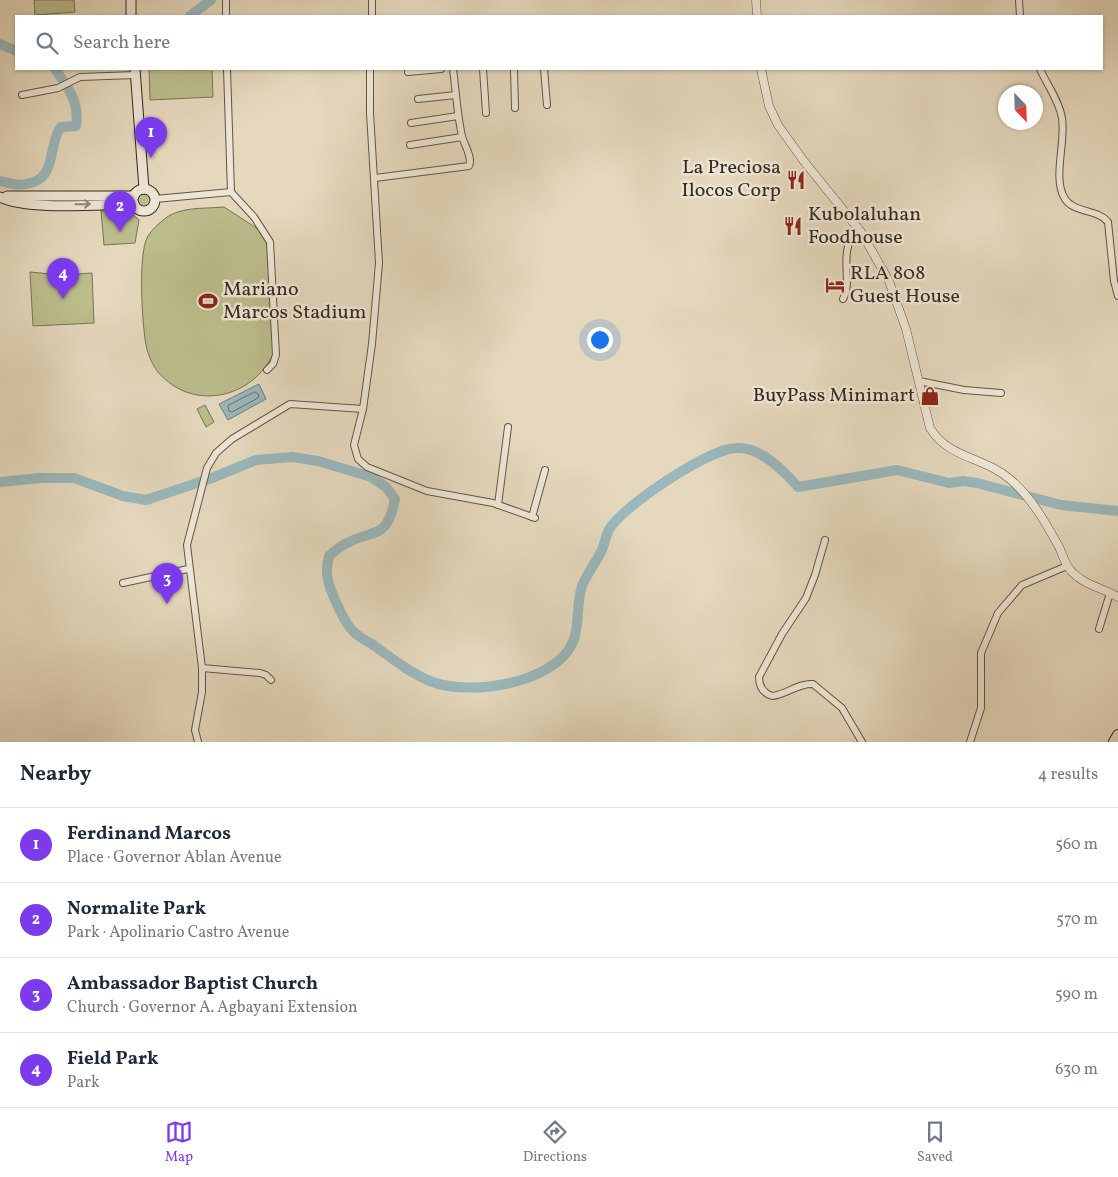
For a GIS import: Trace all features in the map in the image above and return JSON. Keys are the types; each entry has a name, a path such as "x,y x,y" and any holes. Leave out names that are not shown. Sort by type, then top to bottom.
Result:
{"main road":[{"path":"131,0 131,15"},
{"path":"0,197 134,200 144,189 135,72"},
{"path":"134,200 138,209 147,211 152,208 155,199 150,191 144,189"},
{"path":"1114,742 1118,735"}],"street":[{"path":"226,0 226,15"},
{"path":"372,0 372,15"},
{"path":"756,0 757,15"},
{"path":"1019,0 1020,15"},
{"path":"227,70 231,192 254,217 270,242 276,355 273,364 267,370"},
{"path":"370,70 370,113 379,264 372,344 363,410 354,445 355,454 361,464 427,491 498,505 534,517 545,470"},
{"path":"408,72 430,70"},
{"path":"375,178 469,166 471,160 462,137 453,70"},
{"path":"482,70 486,113"},
{"path":"514,70 516,108"},
{"path":"544,70 547,105"},
{"path":"761,70 769,106 778,125 803,160 858,229 889,281 906,329 930,428 937,439 950,450 993,467 1012,482 1035,508 1059,547 1067,566 1078,577 1118,597"},
{"path":"1041,70 1056,100 1062,119 1060,180 1062,193 1068,203 1099,214 1108,222 1114,281 1118,296"},
{"path":"22,95 58,88 80,76 135,72"},
{"path":"418,99 456,95"},
{"path":"411,123 458,116"},
{"path":"410,145 462,137"},
{"path":"155,199 231,192"},
{"path":"843,299 848,292 845,270 851,236 858,229"},
{"path":"919,381 964,390 1001,393"},
{"path":"198,742 195,730 202,692 202,668 186,545 203,477 215,454 224,445 290,404 363,410"},
{"path":"498,505 508,427"},
{"path":"825,540 811,586 759,677 759,683 762,690 772,696 788,693 805,684 813,684 842,708 862,742"},
{"path":"970,742 981,708 981,653 998,613 1022,585 1067,566"},
{"path":"122,583 188,569"},
{"path":"1099,629 1110,593"},
{"path":"202,668 260,673 266,675 271,680"}],"green space":[{"path":"34,0 74,0 75,12 35,15"},
{"path":"149,70 212,70 213,97 150,100"},
{"path":"144,192 150,195 153,201 150,207 144,210 138,207 135,201 138,195"},
{"name":"Mariano Marcos Stadium","path":"224,207 261,231 267,243 274,352 265,368 238,389 222,395 205,396 188,393 172,385 158,372 150,359 143,322 142,260 148,236 168,216 191,209"},
{"path":"101,211 130,212 139,220 135,243 104,245"},
{"path":"30,272 61,275 92,273 94,323 33,326"},
{"path":"205,405 214,422 206,427 197,409"}],"water":[{"path":"259,384 266,399 228,420 219,404"}],"waterway":[{"path":"191,15 211,0"},
{"path":"0,44 15,51"},
{"path":"0,181 20,185 38,180 47,170 56,136 61,127 76,126 75,102 56,70"},
{"path":"0,482 40,478 74,478 123,496 146,500 212,478 256,460 292,457 318,461 371,477 386,487 395,499 392,512 388,522 378,531 345,544 329,556 327,577 336,603 354,632 402,666 430,681 446,686 466,688 487,687 530,677 548,668 563,656 573,642 575,635 582,586 602,550 610,528 632,506 668,480 723,451 736,448 754,451 779,467 798,487 897,470 949,483 963,481 977,483 1061,505 1118,511"}],"place":[{"name":"Ferdinand Marcos","path":"151,158"},
{"name":"La Preciosa Ilocos Corp","path":"796,180"},
{"name":"Kubolaluhan Foodhouse","path":"793,226"},
{"name":"Normalite Park","path":"120,232"},
{"name":"RLA 808 Guest House","path":"835,285"},
{"name":"Field Park","path":"63,299"},
{"name":"Mariano Marcos Stadium","path":"208,301"},
{"name":"BuyPass Minimart","path":"930,396"},
{"name":"Ambassador Baptist Church","path":"167,604"}]}
